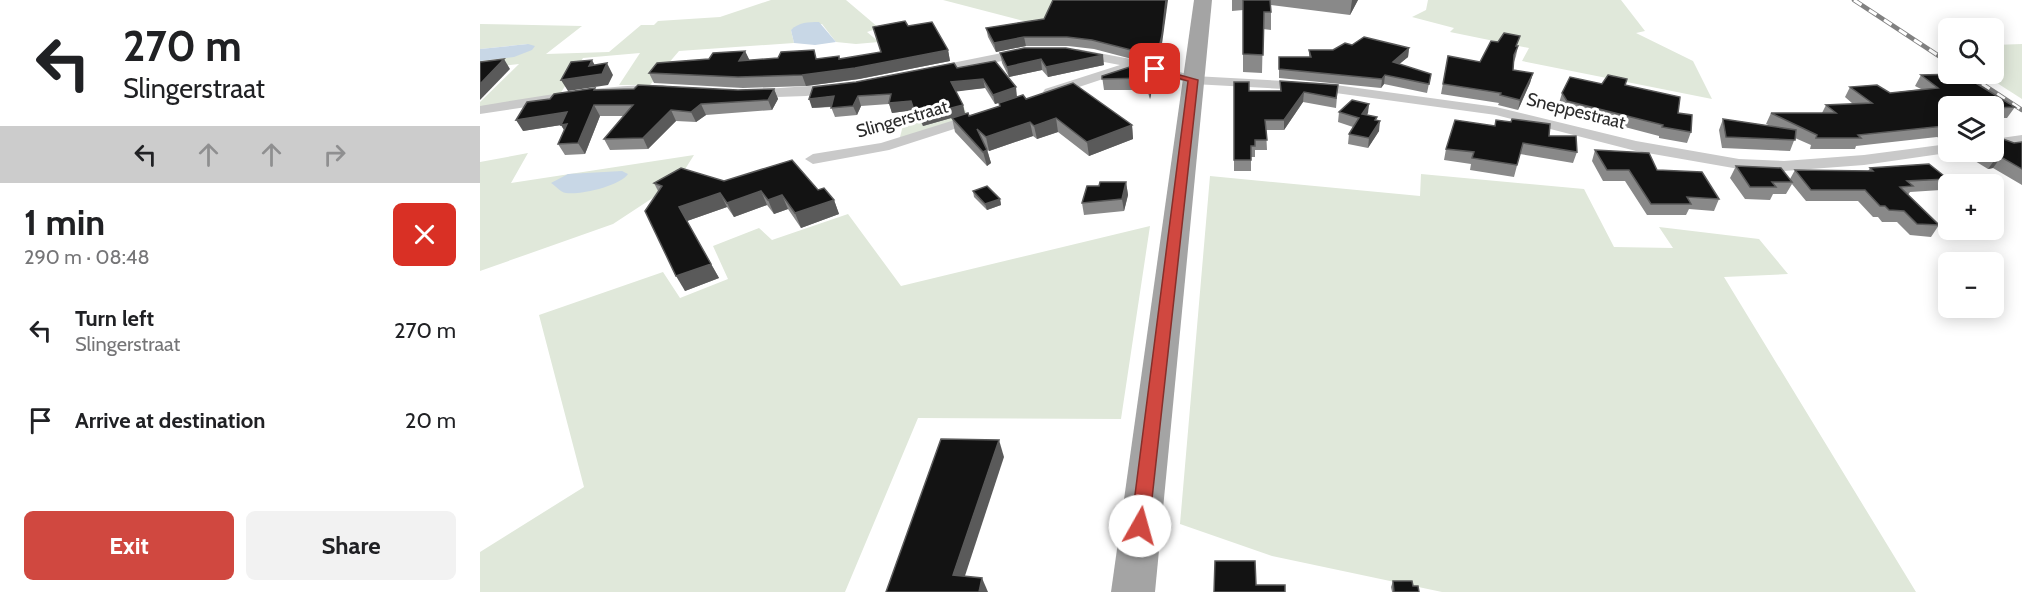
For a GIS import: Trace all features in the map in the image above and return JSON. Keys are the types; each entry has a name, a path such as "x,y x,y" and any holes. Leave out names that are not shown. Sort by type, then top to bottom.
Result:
{"main road":[{"path":"1133,592 1203,0"}],"street":[{"name":"Slingerstraat","path":"915,74 1026,52 1046,51"},
{"path":"1068,52 1136,64 1193,80"},
{"path":"1038,96 1136,64"},
{"name":"Sneppestraat","path":"1193,80 1321,87 1496,111 1636,146 1739,164 1784,166 1864,160 1938,150"},
{"path":"732,93 783,93 848,86"},
{"path":"480,110 599,91 631,88 672,89"},
{"name":"Slingerstraat","path":"813,159 884,147 988,113"},
{"path":"2004,142 2022,140"}],"shaded area":[{"path":"771,0 846,0 879,28 867,32 879,42 856,44 836,42 822,24 791,30 794,43 679,51 650,85 619,85 640,53 583,58 560,94 480,108 480,102 519,64 480,68 480,61 497,59 528,44 480,49 480,24 582,26 546,54 609,52 641,25 654,25 658,21 720,17"},
{"path":"943,0 1056,0 1043,26"},
{"path":"1428,0 1621,0 1645,31 1636,33 1693,61 1712,99 1522,61 1529,48 1450,32 1454,28 1412,17 1426,10"},
{"path":"2022,44 2022,99 1999,84 2004,84 2004,45"},
{"path":"946,70 969,118 899,141 915,78"},
{"path":"528,153 511,183 694,155 677,182 613,224 480,271 480,162"},
{"path":"1421,174 1584,189 1614,247 1673,248 1659,227 1759,239 1788,274 1724,277 1916,592 1442,592 1272,556 1180,524 1210,176 1420,196"},
{"path":"848,214 901,286 1150,226 1121,419 918,418 845,592 480,592 480,552 584,487 539,315 663,272 680,298 728,279 713,246 759,228 772,240"}],"water":[{"path":"819,22 836,42 815,45 794,43 791,30 794,27 804,23"},
{"path":"528,44 535,46 532,50 514,57 480,61 480,49"},
{"path":"622,171 628,174 624,178 609,186 590,191 566,193 551,183 568,174"}],"building":[{"path":"1053,0 1166,0 1157,56 1138,51 1137,48 1131,50 1092,40 1067,37 1024,37 994,43 986,28 1044,19"},
{"path":"1243,0 1270,0 1271,12 1264,12 1263,55 1243,54"},
{"path":"905,21 908,26 932,22 948,50 855,68 802,75 738,77 649,73 657,63 709,59 713,53 745,51 739,61 778,58 781,52 814,50 816,59 839,56 839,59 881,52 873,27"},
{"path":"1504,33 1520,36 1514,55 1513,70 1533,73 1520,100 1500,95 1501,93 1443,84 1448,56 1480,62 1491,41 1498,42"},
{"path":"1364,37 1409,48 1393,62 1431,74 1429,84 1385,75 1382,79 1279,69 1279,57 1311,57 1309,50 1333,50 1345,43 1352,45"},
{"path":"1024,48 1066,48 1103,55 1046,67 1041,59 1007,67 1000,53"},
{"path":"504,59 480,84 480,62"},
{"path":"592,60 589,66 607,63 602,74 561,80 571,62"},
{"path":"995,61 1016,87 993,95 983,79 951,82 963,105 920,116 918,112 915,113 911,101 889,103 891,94 858,96 853,106 831,108 834,96 809,99 813,87 856,82 954,63 957,68"},
{"path":"1142,63 1154,65 1149,87 1146,78 1102,79 1102,76"},
{"path":"1608,75 1627,79 1625,85 1680,97 1678,113 1692,115 1691,132 1662,127 1663,125 1567,101 1562,93 1570,77 1602,84"},
{"path":"1921,75 1938,75 1938,84 1977,84 1997,96 1938,96 1938,127 1858,135 1861,138 1816,138 1817,135 1771,113 1836,113 1826,105 1872,103 1850,87 1877,85 1890,93 1938,88"},
{"path":"1280,81 1338,85 1336,98 1304,92 1284,120 1265,120 1267,140 1255,140 1255,146 1251,146 1251,160 1234,160 1234,82 1249,82 1249,91 1281,91"},
{"path":"1073,83 1132,125 1087,142 1056,118 1034,126 1030,122 986,137 977,129 987,150 983,152 952,118 968,113 969,116 1000,106 999,103 1023,95 1026,99"},
{"path":"638,85 738,90 774,89 768,100 701,104 691,112 671,110 643,138 604,139 633,105 594,105 578,143 558,144 567,124 561,125 567,112 516,120 527,102 550,99 554,94 595,88 594,90 634,89"},
{"path":"1352,100 1369,104 1362,114 1377,117 1375,120 1380,121 1369,138 1349,134 1359,118 1339,112"},
{"path":"2004,100 2015,107 2004,108"},
{"path":"1512,119 1550,124 1549,136 1576,136 1577,152 1523,143 1517,165 1472,158 1474,152 1446,149 1455,120 1495,126 1496,120 1511,122"},
{"path":"1723,119 1796,130 1795,140 1726,137"},
{"path":"2004,139 2014,143 2022,142 2022,169 2004,159"},
{"path":"1595,150 1649,153 1657,170 1702,172 1719,199 1687,197 1691,204 1651,204 1629,170 1607,170"},
{"path":"792,160 818,190 824,188 834,200 795,213 782,195 768,200 761,191 727,203 720,193 679,207 711,264 676,276 645,211 662,186 654,183 681,168 724,181"},
{"path":"1929,164 1942,174 1938,174 1938,179 1907,181 1913,186 1900,187 1938,225 1917,224 1904,211 1889,210 1885,206 1880,206 1865,190 1811,190 1795,170 1873,171 1870,168"},
{"path":"1736,166 1781,168 1792,182 1772,182 1776,187 1750,187"},
{"path":"1100,182 1126,182 1122,199 1082,203 1087,186 1099,186"},
{"path":"987,186 1000,199 985,204 973,191"},
{"path":"941,439 999,440 953,575 982,578 979,592 886,592"},
{"path":"1215,561 1255,561 1256,585 1285,585 1285,592 1214,592"},
{"path":"1393,581 1412,581 1413,586 1418,586 1419,592 1394,592"}],"railway":[{"path":"1854,0 1938,55"},
{"path":"1982,84 2022,110"}],"route":[{"path":"1140,526 1193,80 1155,69"}]}
